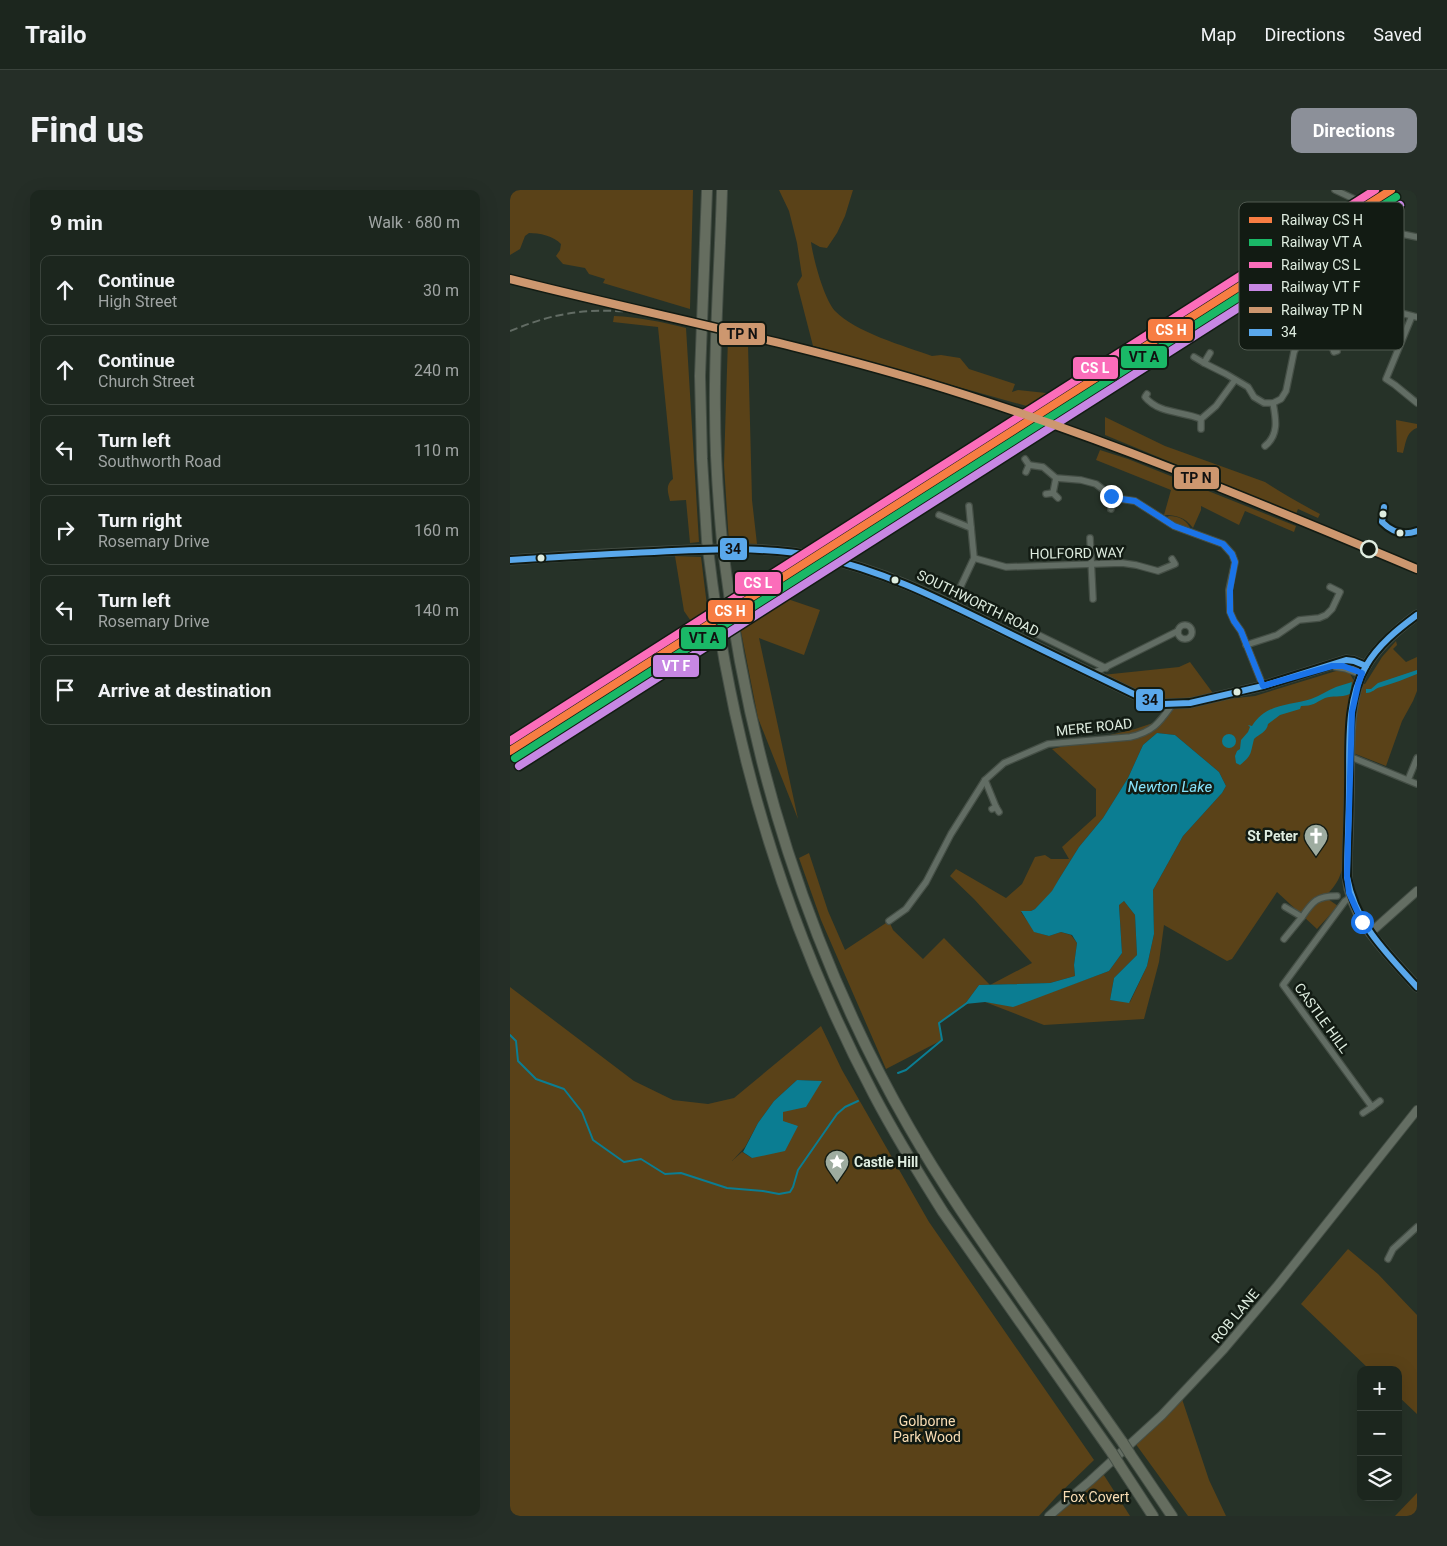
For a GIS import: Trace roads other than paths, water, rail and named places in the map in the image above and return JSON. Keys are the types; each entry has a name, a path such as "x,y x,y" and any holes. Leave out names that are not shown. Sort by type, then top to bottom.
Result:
{"highway":[{"path":"707,190 701,331 701,442 709,557 718,624 735,714 765,831 802,937 840,1025 874,1095 900,1141 939,1204 1112,1453 1153,1516"},
{"path":"722,190 716,334 716,439 722,541 741,671 752,724 779,824 798,883 820,941 853,1018 908,1125 946,1188 1172,1516"}],"main road":[{"name":"SOUTHWORTH ROAD","path":"510,560 736,549 822,558 864,568 907,584 1142,698 1172,705 1263,686 1332,666 1346,660 1354,661 1364,669"},
{"path":"1417,615 1390,637 1364,669 1354,698 1347,876 1348,899 1362,922 1417,987"}],"street":[{"path":"1335,190 1362,202"},
{"path":"1404,234 1417,236"},
{"path":"1404,339 1414,316"},
{"path":"1194,357 1248,387 1259,400 1273,403 1282,399 1286,391 1296,350"},
{"path":"1399,350 1385,382 1395,385 1417,403"},
{"path":"1204,363 1210,352"},
{"path":"1201,418 1216,406 1235,380"},
{"path":"1145,396 1150,404 1159,408 1201,418"},
{"path":"1264,446 1274,435 1277,426 1273,403"},
{"path":"1201,418 1201,429"},
{"path":"1025,459 1030,465 1043,467 1056,478 1089,481 1102,487 1114,498 1135,501 1174,526 1223,544 1229,549 1234,558 1234,570 1230,584 1230,612 1263,686"},
{"path":"1026,472 1030,465"},
{"path":"1052,495 1056,478"},
{"path":"1135,501 1139,494"},
{"path":"1111,509 1114,498"},
{"path":"952,605 974,558 969,506"},
{"path":"939,515 971,528"},
{"path":"1090,538 1093,599"},
{"path":"1234,558 1241,556"},
{"path":"782,591 820,567 822,558"},
{"name":"HOLFORD WAY","path":"974,558 1006,567 1122,563 1158,571 1174,564 1172,559"},
{"path":"1223,582 1230,584"},
{"path":"1246,645 1277,635 1299,620 1326,616 1343,593 1330,587"},
{"path":"1013,614 1008,620 1106,668"},
{"path":"1092,674 1178,631"},
{"name":"MERE ROAD","path":"889,921 906,909 926,882 951,834 985,780 1004,763 1048,744 1130,737 1143,734 1156,726 1172,705"},
{"path":"1351,757 1417,784"},
{"path":"1408,780 1417,758"},
{"path":"985,780 995,809"},
{"path":"1370,933 1417,891"},
{"path":"1329,892 1348,899"},
{"path":"1284,939 1312,902 1322,898 1337,896"},
{"name":"CASTLE HILL","path":"1348,899 1282,985 1372,1107"},
{"path":"1286,907 1302,916"},
{"path":"1363,1113 1380,1101"},
{"name":"ROB LANE","path":"1049,1516 1162,1415 1224,1349 1277,1286 1417,1110"},
{"path":"1388,1260 1393,1249 1417,1227"}],"water":[{"path":"1417,670 1417,674 1366,693 1366,689 1371,689 1378,683"},
{"path":"1352,682 1350,694 1325,698 1314,704 1301,706 1300,709 1280,715 1268,724 1264,731 1254,739 1249,757 1240,765 1236,763 1235,756 1240,749 1241,740 1248,732 1250,727 1248,725 1252,726 1264,713 1279,706 1311,699 1336,687"},
{"name":"Newton Lake","path":"1157,733 1175,735 1219,772 1226,786 1222,793 1183,836 1153,890 1154,934 1147,966 1129,1003 1110,1000 1114,978 1137,955 1135,915 1124,901 1119,905 1122,953 1109,971 1013,1007 985,1002 965,1004 979,985 1050,983 1075,976 1074,965 1077,943 1072,935 1061,932 1049,936 1034,932 1021,911 1035,909 1052,891 1079,847 1103,818 1128,778 1143,745"},
{"path":"1229,734 1234,736 1236,741 1234,746 1229,748 1224,746 1222,741 1224,736"},
{"path":"797,1080 822,1081 806,1107 783,1112 783,1121 798,1126 785,1151 752,1158 743,1152 758,1123 774,1101"}],"waterway":[{"path":"898,1073 906,1070 942,1040 939,1023 967,1003"},
{"path":"510,1035 516,1041 518,1061 536,1079 564,1089 582,1112 593,1140 624,1162 641,1159 665,1174 681,1173 727,1188 779,1194 790,1192 798,1170 837,1114 845,1107 858,1101"}],"railway":[{"path":"510,331 551,317 594,311 638,313 681,320"}],"place":[{"name":"St Peter","path":"1316,857"},
{"name":"Castle Hill","path":"837,1183"}],"park label":[{"name":"Golborne Park Wood","path":"927,1430"},
{"name":"Fox Covert","path":"1096,1497"}]}
